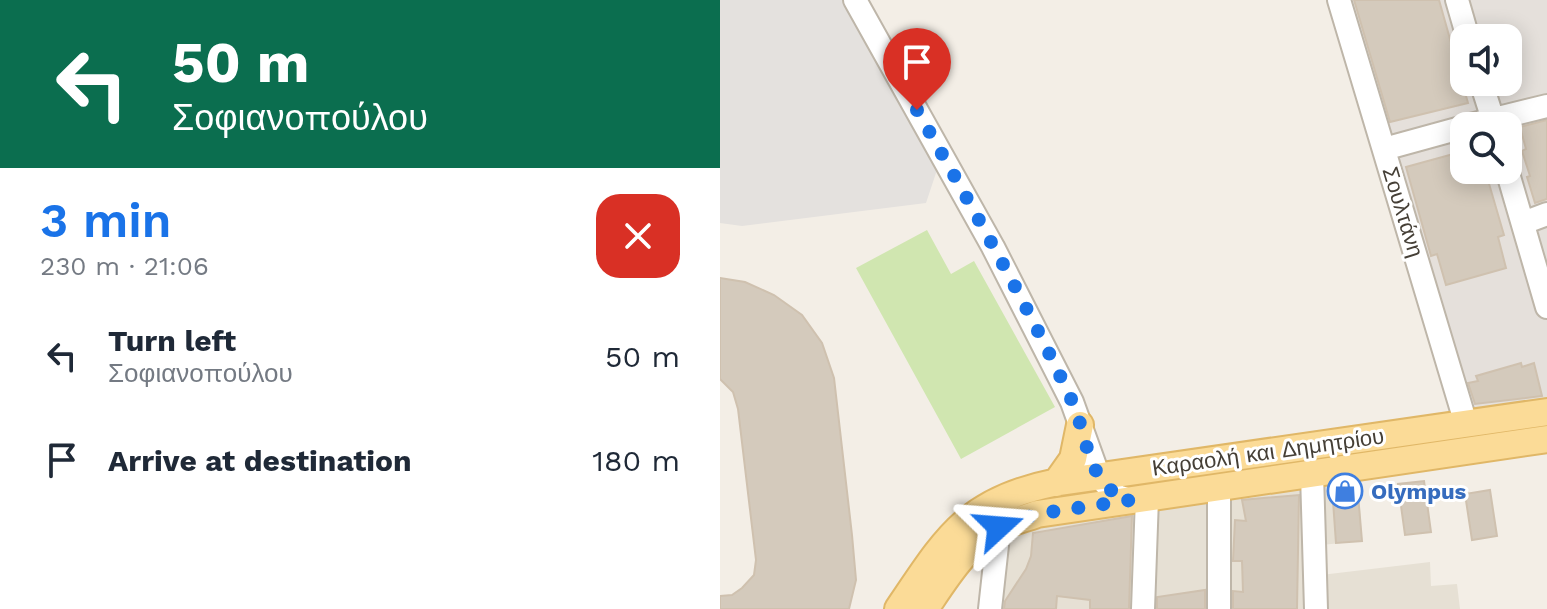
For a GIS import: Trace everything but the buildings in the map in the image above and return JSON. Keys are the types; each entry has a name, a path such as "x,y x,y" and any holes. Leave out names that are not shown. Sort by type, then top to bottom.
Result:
{"main road":[{"name":"Καραολή και Δημητρίου","path":"898,609 942,545 974,514 1007,495 1056,483 1547,412"},
{"path":"1056,483 1073,459 1080,425"},
{"name":"Καραολή και Δημητρίου","path":"925,609 959,560 975,544 999,527 1037,514 1547,439"}],"street":[{"path":"855,0 993,247 1072,402 1099,477 1117,496 1139,499 1143,609"},
{"name":"Σουλτάνη","path":"1339,0 1466,424"},
{"path":"1457,0 1464,24"},
{"path":"1522,114 1547,106"},
{"path":"1384,149 1450,130"},
{"path":"1511,184 1547,307"},
{"path":"1523,223 1547,214"},
{"path":"1312,474 1316,609"},
{"path":"1219,487 1219,609"},
{"path":"990,609 999,527"}],"shaded area":[{"path":"720,0 846,0 939,164 926,203 742,226 720,223"},
{"path":"1345,0 1547,0 1547,401 1469,412"},
{"path":"1358,476 1362,541 1321,545 1321,575 1430,562 1431,586 1457,584 1460,609 996,609 1006,543 1017,527"}],"green space":[{"path":"927,230 951,274 974,261 1055,407 961,459 856,268"}],"place":[{"name":"Olympus","path":"1345,491"}],"route":[{"path":"917,110 964,192 1072,402 1099,477 1117,496 1131,500 1037,514 999,527"}]}
